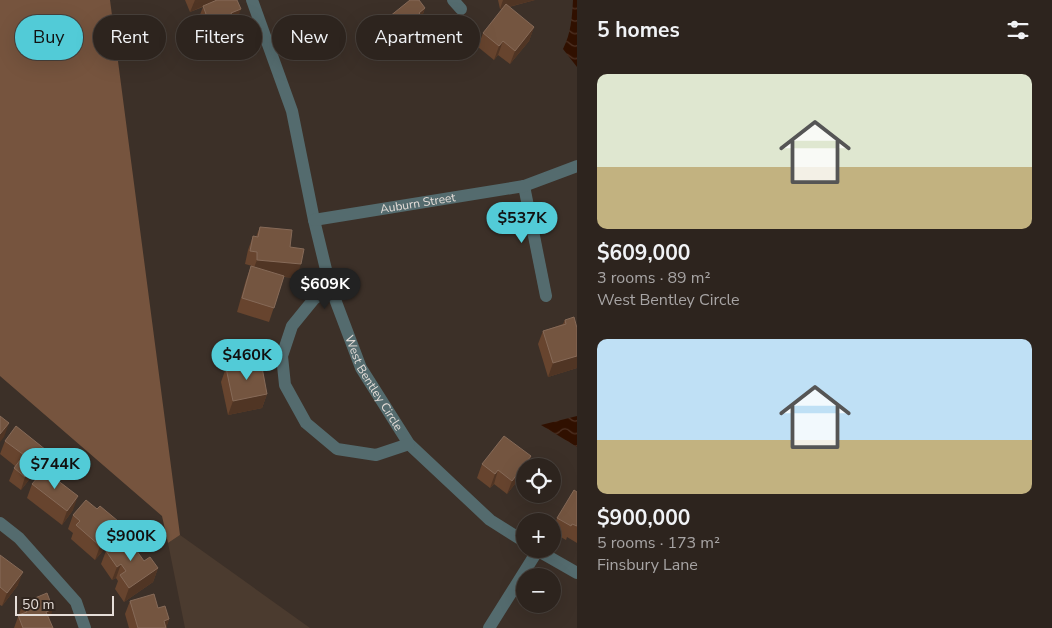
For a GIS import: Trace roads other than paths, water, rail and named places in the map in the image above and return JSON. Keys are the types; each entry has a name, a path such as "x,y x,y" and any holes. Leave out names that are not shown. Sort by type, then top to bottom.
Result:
{"street":[{"name":"West Bentley Circle","path":"252,0 292,112 314,220 330,286 362,368 409,444 490,520 516,536"},
{"name":"Auburn Street","path":"314,220 524,186 577,166"},
{"path":"524,186 546,296"},
{"path":"330,286 314,299 292,326 282,356 284,385 306,423 338,449 376,455 409,444"},
{"path":"0,523 19,538 76,602 85,628"},
{"path":"489,628 531,558"},
{"path":"550,558 577,573"}],"water":[{"path":"573,0 577,0 577,67 563,49 572,19"},
{"path":"577,416 577,447 541,425"}]}
